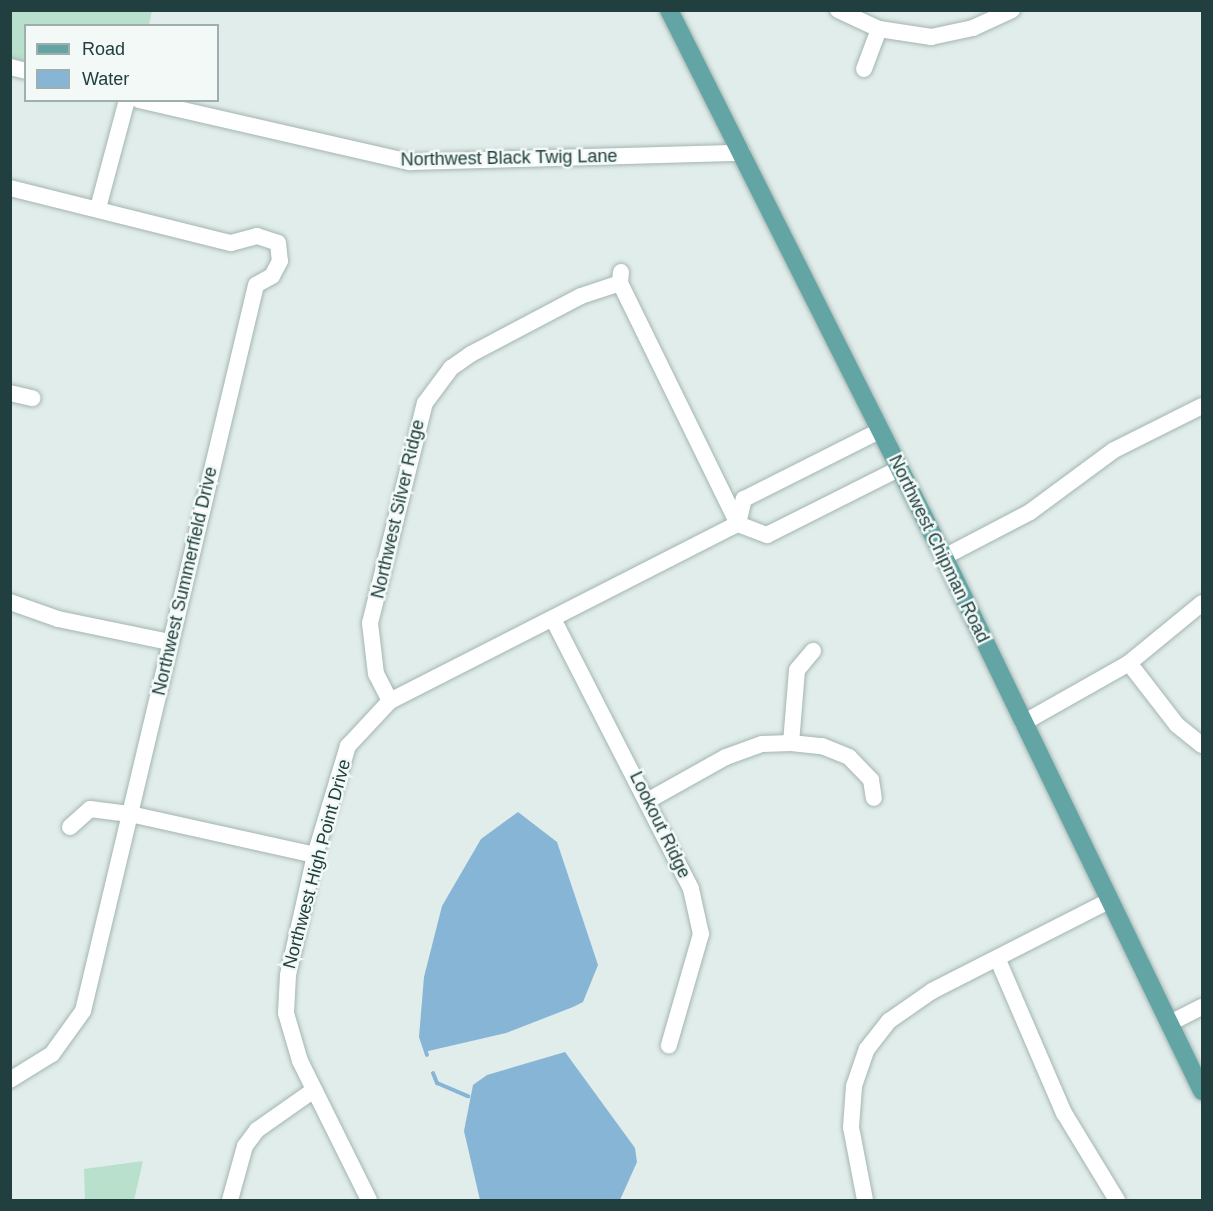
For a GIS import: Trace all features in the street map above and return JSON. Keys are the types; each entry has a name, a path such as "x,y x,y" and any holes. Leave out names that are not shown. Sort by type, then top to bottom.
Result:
{"main road":[{"name":"Northwest Chipman Road","path":"669,10 944,557 1203,1091"}],"street":[{"path":"838,10 879,29 931,37 973,28 1012,10"},
{"path":"864,69 879,29"},
{"path":"98,208 126,102"},
{"name":"Northwest Black Twig Lane","path":"148,102 410,162 742,153"},
{"name":"Northwest Summerfield Drive","path":"10,188 98,208 231,243 257,236 278,243 280,261 272,276 256,285 169,642 83,1011 52,1054 10,1080"},
{"name":"Northwest Silver Ridge","path":"390,701 376,674 370,623 425,402 451,368 471,354 581,296 620,277 738,524"},
{"path":"10,393 32,398"},
{"path":"944,557 1030,512 1114,450 1203,406"},
{"path":"881,430 744,499 738,524 767,535 900,468"},
{"name":"Northwest High Point Drive","path":"369,1200 294,1045 285,996 315,855 348,746 390,701 738,524"},
{"path":"10,602 58,619 169,642"},
{"path":"1023,723 1129,663 1203,603"},
{"name":"Lookout Ridge","path":"553,619 649,800 691,889 702,934 669,1045"},
{"path":"791,743 796,670 813,651"},
{"path":"1129,663 1177,725 1203,745"},
{"path":"649,800 726,757 762,744 791,743 822,746 849,757 871,780 874,798"},
{"path":"70,827 90,809 130,814 315,855"},
{"path":"865,1200 851,1127 854,1086 867,1048 889,1021 932,991 998,960 1109,901"},
{"path":"998,960 1064,1113 1117,1200"},
{"path":"1170,1023 1203,1007"},
{"path":"230,1200 245,1146 257,1130 314,1090"}],"green space":[{"path":"11,10 152,11 149,24 24,24 24,62 11,58"},
{"path":"143,1161 134,1200 85,1200 84,1169"}],"water":[{"path":"518,812 557,842 598,965 583,1002 573,1007 506,1033 424,1052 419,1037 424,977 442,906 481,839"},
{"path":"565,1052 635,1148 637,1162 620,1200 480,1200 464,1131 473,1085 487,1075"}],"waterway":[{"path":"433,1073 437,1083 468,1096"}]}
